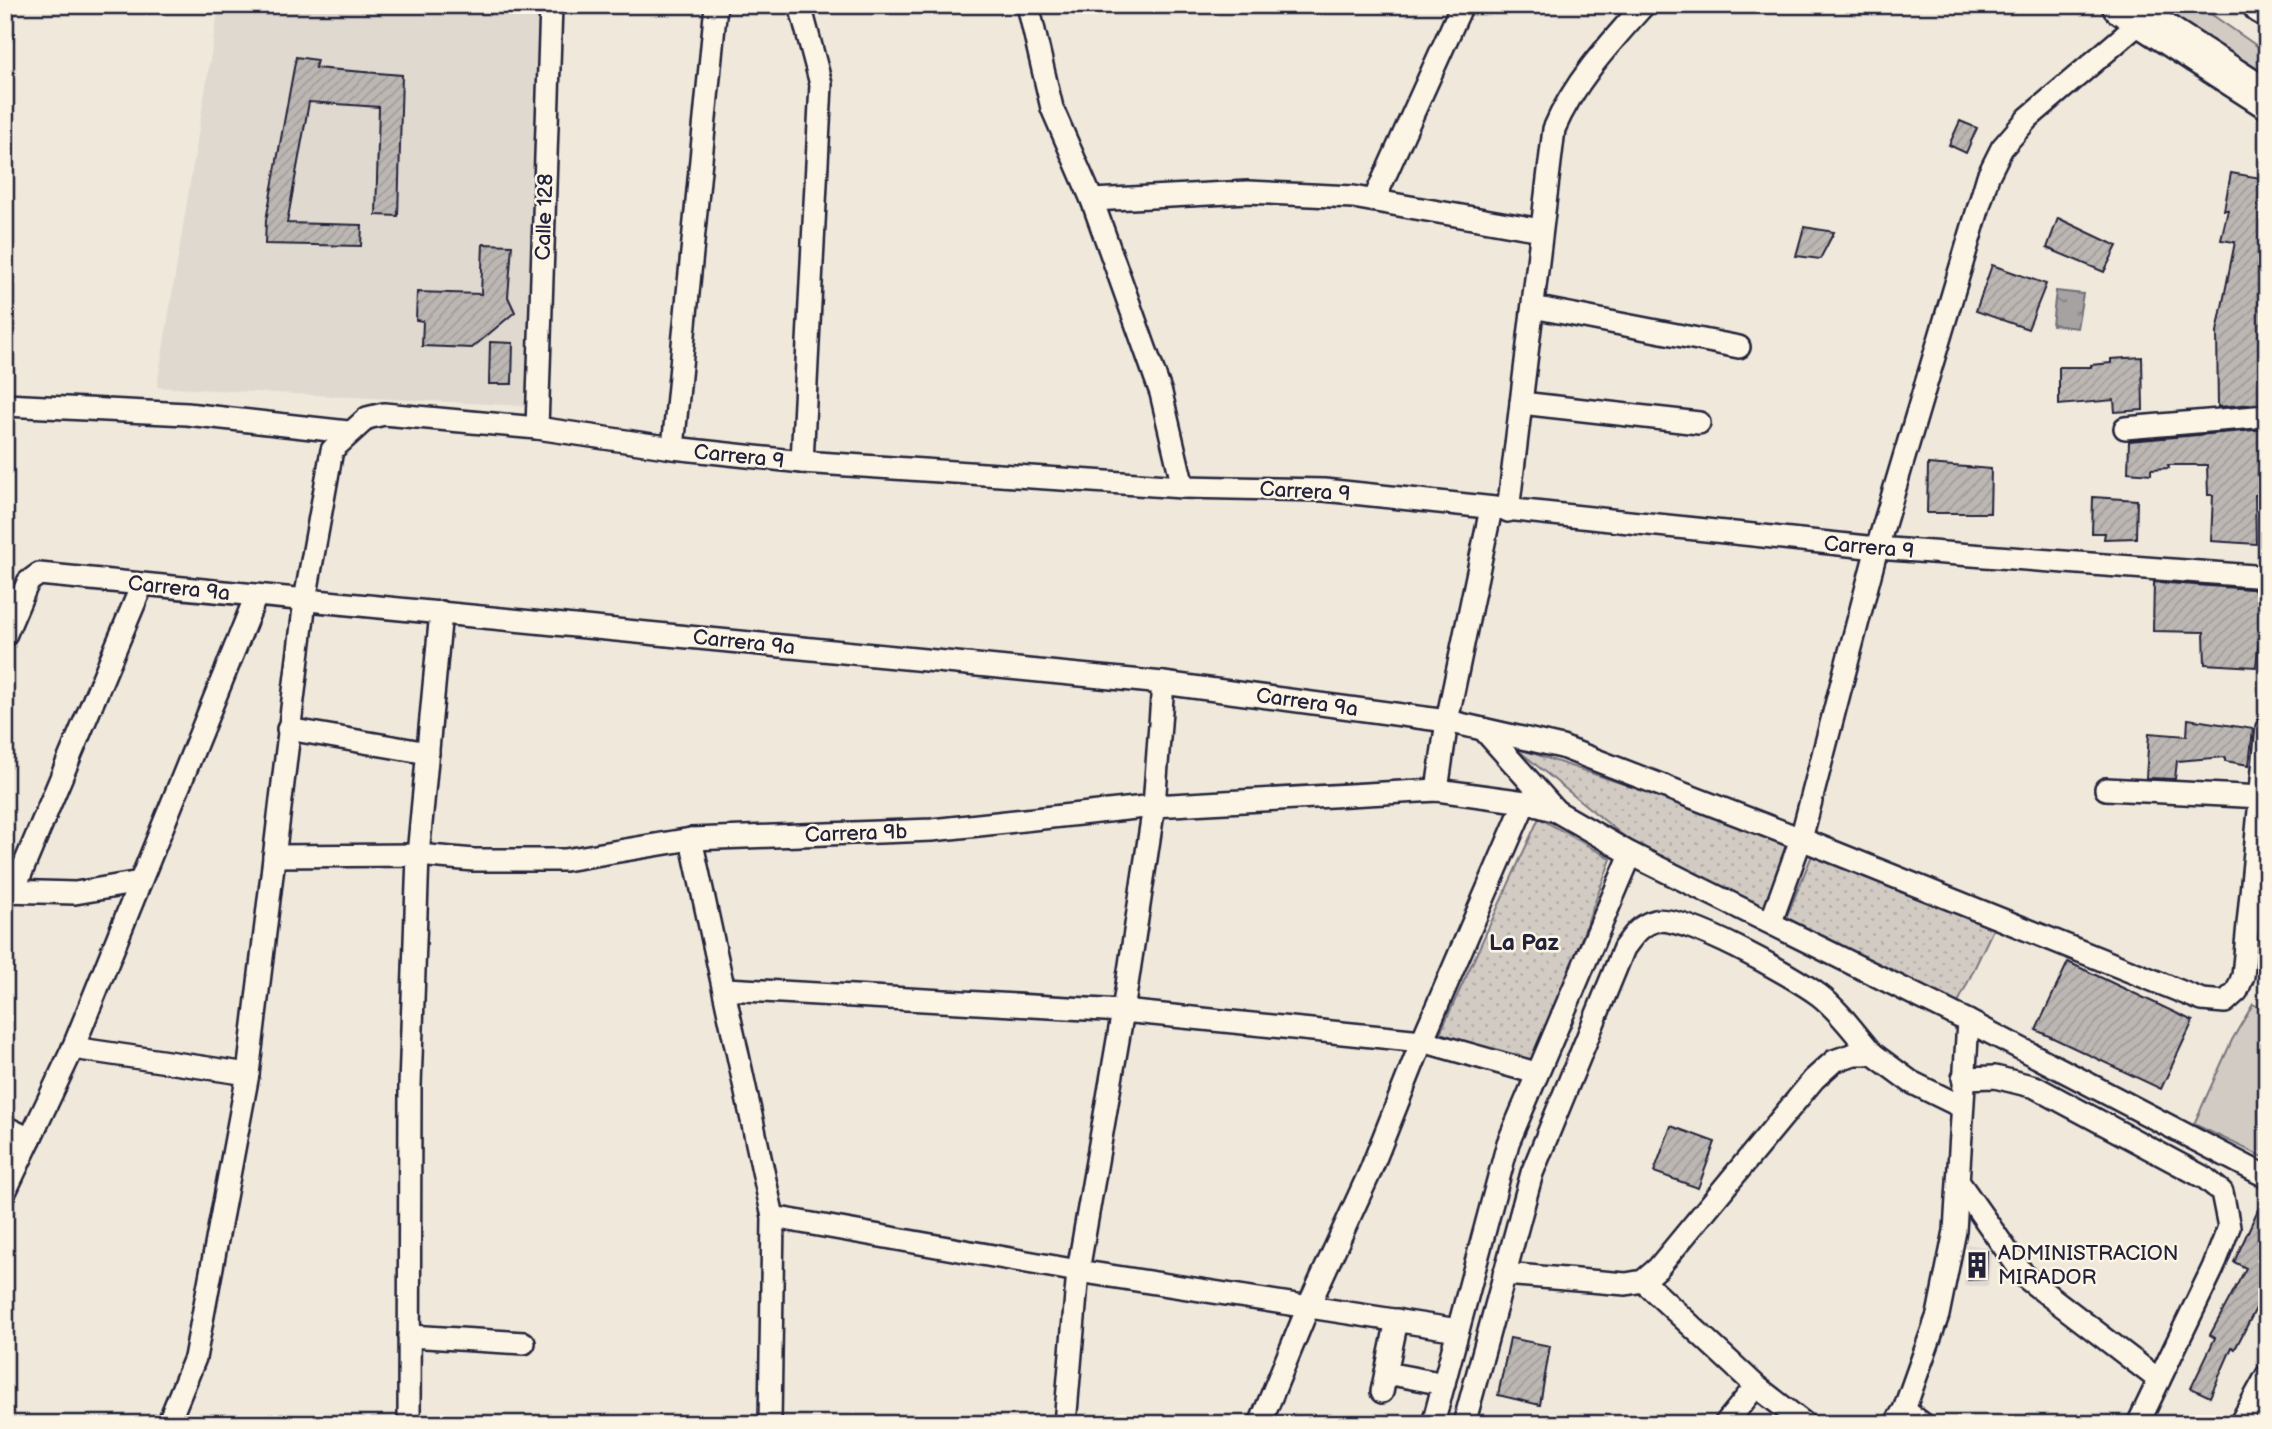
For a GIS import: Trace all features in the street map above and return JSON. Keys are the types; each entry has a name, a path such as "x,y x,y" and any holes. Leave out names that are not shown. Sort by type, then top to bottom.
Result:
{"highway":[{"path":"2262,5 2267,8"},
{"path":"2132,13 2267,99"}],"street":[{"name":"Calle 128","path":"537,428 551,5"},
{"path":"673,449 716,5"},
{"path":"800,5 821,84 802,462"},
{"path":"1028,5 1052,108 1092,200 1161,393 1183,488"},
{"path":"1374,200 1462,5"},
{"path":"1437,790 1447,721 1499,510 1521,403 1553,129 1564,104 1609,43 1644,5"},
{"path":"1771,922 1801,839 1877,548 1988,176 1998,157 2028,118 2132,13"},
{"path":"1092,200 1248,192 1374,200 1541,230"},
{"path":"1533,307 1739,347"},
{"path":"1521,403 1699,423"},
{"path":"5,405 187,414 348,432"},
{"name":"Carrera 9","path":"348,432 367,418 384,414 537,428 673,449 802,462 1183,488 1324,490 1877,548 2267,577"},
{"path":"2125,428 2267,416"},
{"path":"168,1424 198,1346 248,1074 305,600 332,450 348,432"},
{"name":"Carrera 9a","path":"5,636 28,582 39,574 1163,683 1447,721 1562,747 1801,839 2202,1000 2225,1002 2237,991 2243,976 2262,797"},
{"path":"139,882 75,893 9,892 142,585"},
{"path":"5,1192 73,1048 256,596"},
{"path":"409,1424 410,1086 418,855 441,612"},
{"path":"1065,1424 1078,1271 1123,1011 1154,806 1163,683"},
{"path":"288,729 428,753"},
{"path":"1483,729 1556,811 1631,854 1968,1021 2267,1177"},
{"path":"2106,789 2262,797 2267,729"},
{"name":"Carrera 9b","path":"274,856 418,855 474,860 565,860 691,839 932,830 1154,806 1437,790 1525,802 1556,811"},
{"path":"1260,1424 1309,1306 1370,1172 1422,1041 1525,802"},
{"path":"691,839 773,1217 770,1424"},
{"path":"1433,1424 1508,1143 1631,854"},
{"path":"1464,1424 1532,1173 1624,948 1641,927 1658,920 1684,923 1782,972 1820,996 1873,1054 1910,1082 1962,1107"},
{"path":"725,989 1123,1011 1422,1041 1536,1073"},
{"path":"1923,1424 1900,1417 1938,1315 1955,1231 1968,1021"},
{"path":"73,1048 248,1074"},
{"path":"1504,1274 1626,1284 1643,1281 1658,1268 1814,1079 1834,1061 1854,1054 1873,1054"},
{"path":"1963,1078 1995,1077 2035,1087 2205,1178 2222,1192 2229,1227 2213,1268 2138,1424"},
{"path":"5,1128 30,1139"},
{"path":"1960,1184 2026,1278 2159,1380"},
{"path":"773,1217 1078,1271 1458,1330"},
{"path":"1643,1281 1756,1385 1804,1424"},
{"path":"1397,1320 1384,1383 1444,1384"},
{"path":"409,1336 524,1343"},
{"path":"2240,1424 2267,1375"},
{"path":"1725,1424 1756,1385"}],"shaded area":[{"path":"219,5 543,5 526,406 157,387"},
{"path":"2149,5 2198,5 2267,53 2267,87"},
{"path":"1514,747 1794,842 1765,907 1637,847"},
{"path":"1539,818 1611,859 1535,1063 1440,1033"},
{"path":"1815,848 1996,923 1957,1005 1786,918"},
{"path":"2253,1004 2267,1012 2267,1159 2194,1124 2232,1040"},
{"path":"1967,1244 1992,1248 1988,1286 1964,1286"}],"water":[{"path":"2056,291 2083,294 2077,328 2052,325"}],"building":[{"path":"296,57 317,60 315,68 402,75 398,216 376,215 379,107 309,102 287,223 362,225 361,246 265,244 266,220"},
{"path":"1960,121 1977,128 1966,153 1949,145"},
{"path":"2231,173 2267,179 2267,403 2218,407 2217,332 2235,242 2221,240 2228,210 2224,210"},
{"path":"2058,218 2117,246 2104,272 2047,248"},
{"path":"1804,227 1834,232 1820,259 1796,256"},
{"path":"483,244 512,245 508,297 515,312 472,348 422,346 423,321 416,320 417,292 481,294"},
{"path":"1992,265 2046,284 2028,329 1976,311"},
{"path":"490,342 513,343 512,384 489,384"},
{"path":"2142,357 2143,410 2115,412 2114,400 2059,405 2059,367 2091,367 2111,363 2111,359"},
{"path":"2267,429 2264,495 2255,495 2256,544 2211,541 2213,495 2208,495 2207,465 2168,465 2169,468 2151,469 2151,474 2128,472 2129,441"},
{"path":"1928,464 1991,469 1990,513 1927,513"},
{"path":"2093,497 2137,500 2136,538 2104,539 2105,533 2092,533"},
{"path":"2154,582 2264,590 2256,667 2205,664 2204,632 2153,631"},
{"path":"2188,719 2253,729 2249,765 2225,761 2225,757 2177,761 2175,779 2146,778 2149,733 2187,736"},
{"path":"2068,962 2193,1021 2161,1089 2036,1030"},
{"path":"1671,1126 1715,1142 1698,1188 1654,1172"},
{"path":"2267,1190 2267,1287 2235,1349 2232,1347 2210,1397 2191,1388 2215,1338 2210,1335 2246,1268 2234,1262"},
{"name":"ADMINISTRACION MIRADOR","path":"1968,1251 1987,1251 1986,1279 1968,1280"},
{"path":"1510,1338 1550,1346 1540,1405 1498,1395"}],"place":[{"name":"ADMINISTRACION MIRADOR","path":"1977,1265"}],"district":[{"name":"La Paz","path":"1524,942"}]}
